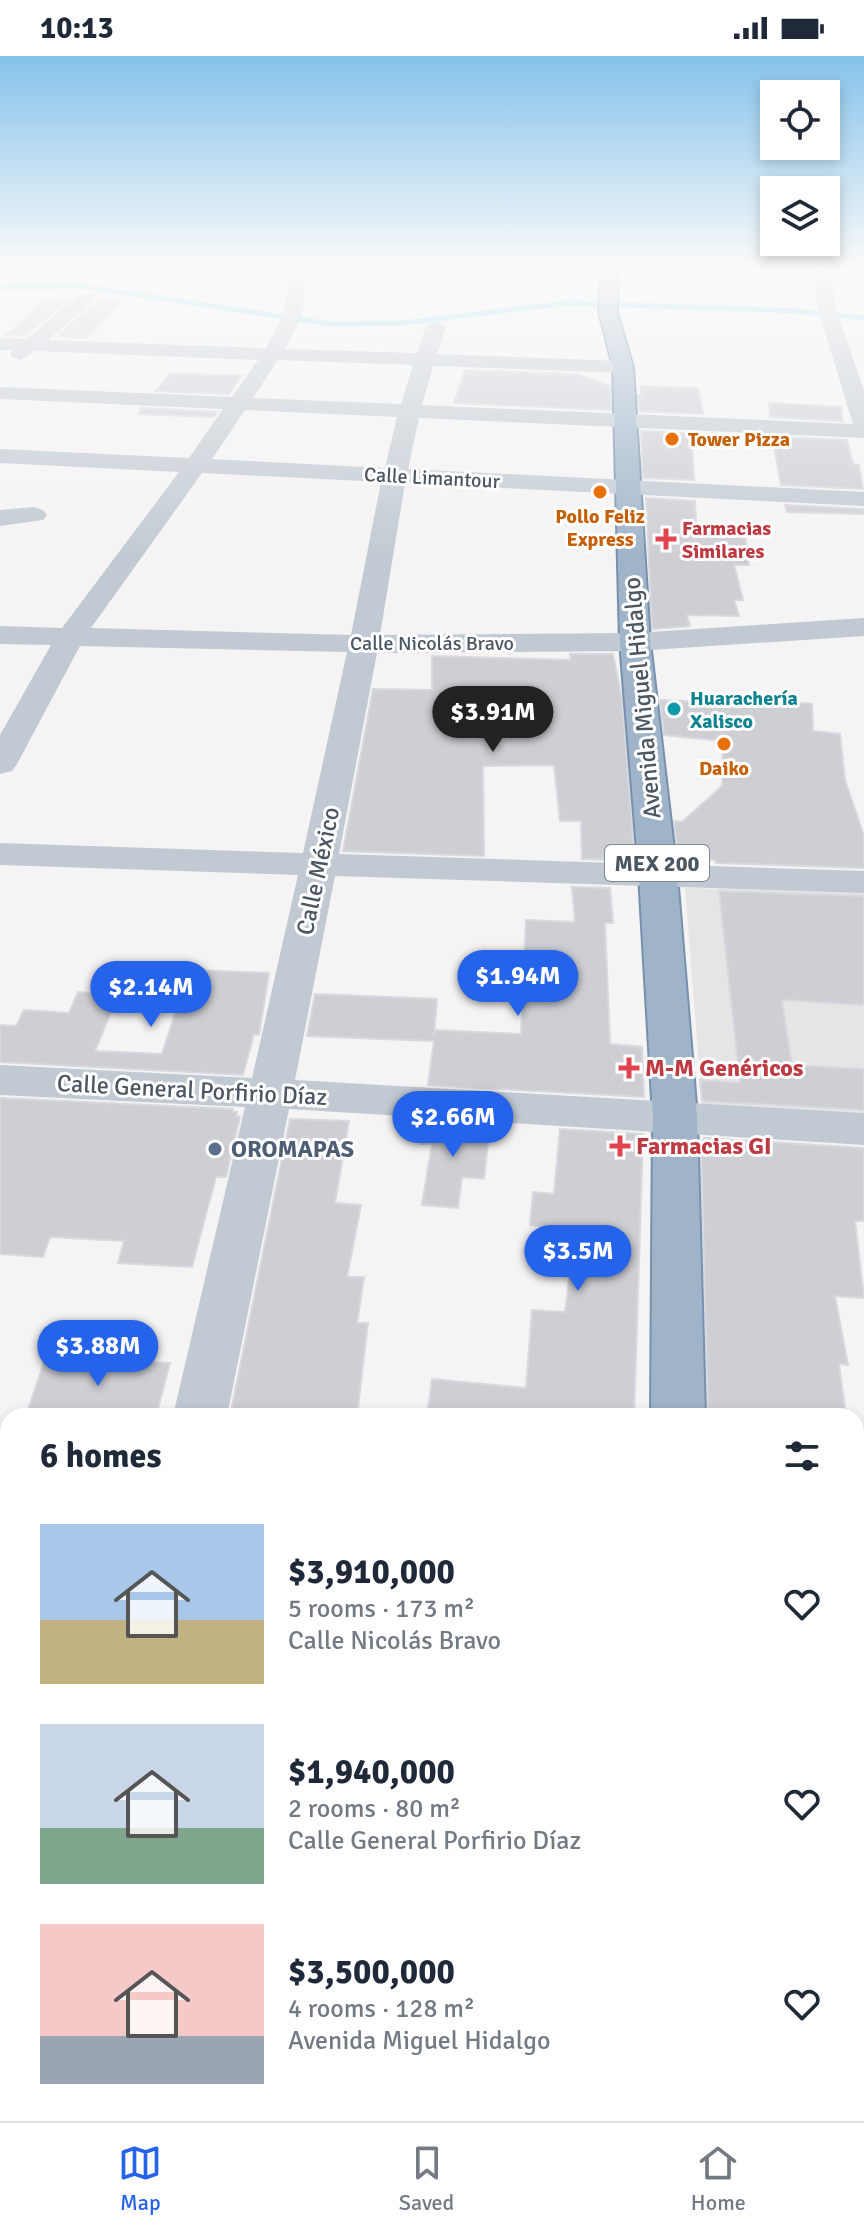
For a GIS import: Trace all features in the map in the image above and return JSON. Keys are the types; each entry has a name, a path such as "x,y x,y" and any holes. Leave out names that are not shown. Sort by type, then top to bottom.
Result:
{"highway":[{"name":"Avenida Miguel Hidalgo","path":"623,367 635,642 658,875 675,1117 678,1408"}],"street":[{"path":"0,764 70,637 196,465 264,365"},
{"name":"Calle México","path":"202,1408 272,1094 365,644 409,411 423,365"},
{"path":"610,365 623,367"},
{"path":"845,365 864,423"},
{"path":"0,393 864,431"},
{"name":"Calle Limantour","path":"0,456 864,499"},
{"path":"0,518 34,515"},
{"name":"Calle Nicolás Bravo","path":"0,635 365,644 635,642 864,627"},
{"path":"0,854 864,882"},
{"name":"Calle General Porfirio Díaz","path":"0,1080 864,1129"}],"shaded area":[{"path":"685,888 864,892 864,1113 702,1104"}],"building":[{"path":"465,370 576,374 610,386 611,410 454,403"},
{"path":"170,373 242,375 229,394 156,391"},
{"path":"641,386 698,388 703,414 639,411"},
{"path":"769,403 841,407 843,421 770,417"},
{"path":"142,408 217,412 214,417 138,414"},
{"path":"641,431 702,434 704,445 692,445 694,480 643,478"},
{"path":"772,437 847,440 853,464 859,465 863,489 781,485"},
{"path":"646,498 695,501 696,525 744,527 749,565 734,565 743,600 734,600 739,616 687,615 690,626 652,629"},
{"path":"785,505 864,509 864,514 787,512"},
{"path":"570,654 613,654 622,699 635,861 582,859 581,821 560,821 554,765 483,766 484,856 343,851 373,689 432,690 432,656 571,660"},
{"path":"731,698 812,704 813,731 840,734 845,780 864,836 864,868 716,863 715,860 693,859 677,851 674,821 682,822 722,786 723,741 664,735 660,700 731,703"},
{"path":"572,887 610,888 613,923 605,923 610,1044 642,1047 644,1097 428,1085 434,1041 307,1036 315,994 437,999 434,1035 435,1030 521,1034 526,920 575,922"},
{"path":"719,891 864,896 864,1005 782,1000 792,1065 864,1069 864,1110 702,1101 700,1080 740,1083"},
{"path":"189,970 269,973 259,1035 254,1034 243,1075 0,1062 0,1025 16,1026 24,1010 69,1013 78,992 118,995 95,1051 162,1054"},
{"path":"0,1098 233,1109 237,1112 236,1116 240,1117 226,1177 216,1177 192,1267 118,1263 124,1241 50,1237 43,1257 0,1254"},
{"path":"290,1119 349,1121 335,1203 361,1205 347,1277 364,1277 357,1323 368,1323 358,1408 232,1408"},
{"path":"423,1120 490,1125 484,1179 462,1177 458,1208 422,1205 432,1144 420,1144"},
{"path":"560,1129 643,1134 634,1408 428,1408 432,1379 526,1388 532,1310 565,1312 575,1229 530,1225 533,1192 554,1194"},
{"path":"704,1138 864,1148 864,1221 855,1221 864,1298 835,1296 848,1365 839,1364 845,1408 708,1408 701,1145"},
{"path":"46,1356 170,1363 158,1408 29,1408"}],"place":[{"name":"Tower Pizza","path":"672,439"},
{"name":"Pollo Feliz Express","path":"600,492"},
{"name":"Farmacias Similares","path":"666,539"},
{"name":"Huarachería Xalisco","path":"674,709"},
{"name":"Daiko","path":"724,744"},
{"name":"M-M Genéricos","path":"629,1068"},
{"name":"Farmacias GI","path":"620,1146"},
{"name":"OROMAPAS","path":"215,1149"}]}
